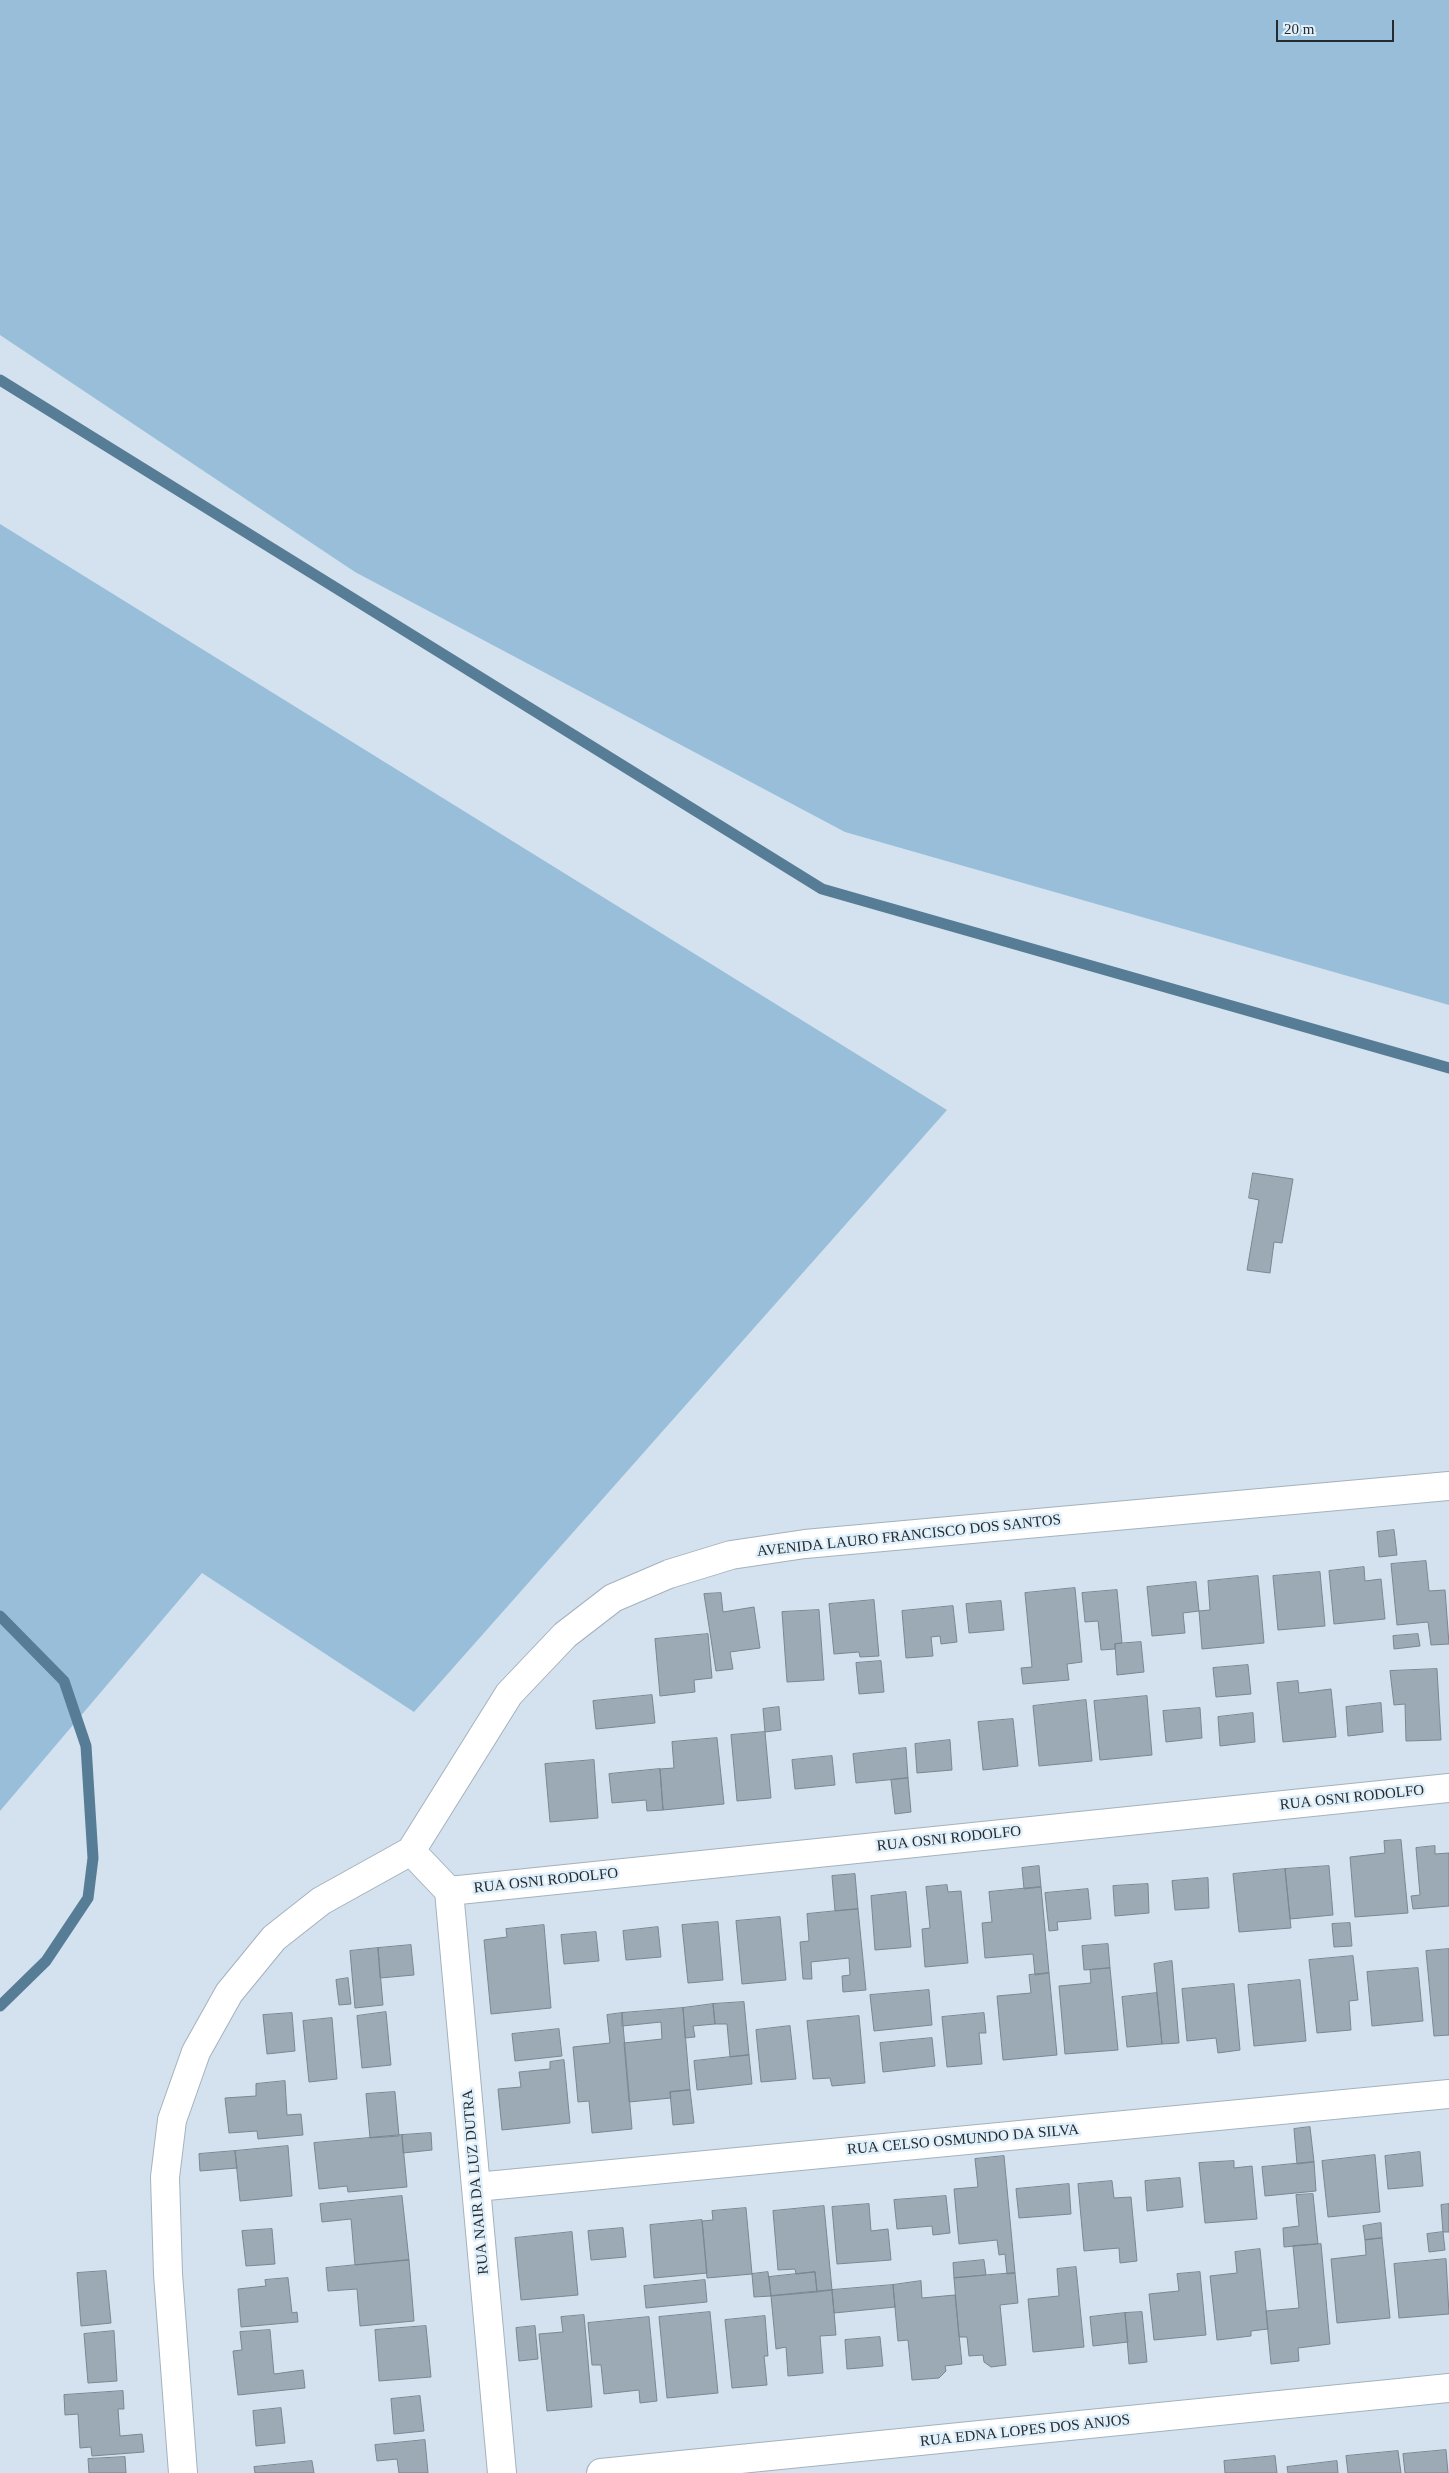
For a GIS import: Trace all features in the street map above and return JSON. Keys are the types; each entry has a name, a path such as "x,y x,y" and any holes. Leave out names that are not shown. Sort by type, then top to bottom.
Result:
{"street":[{"name":"AVENIDA LAURO FRANCISCO DOS SANTOS","path":"411,1852 509,1694 565,1635 606,1604 669,1574 731,1556 805,1544 1449,1486"},
{"name":"RUA OSNI RODOLFO","path":"449,1891 1449,1788"},
{"path":"183,2473 168,2274 165,2177 172,2120 196,2052 228,1993 274,1938 321,1900 411,1852 449,1891"},
{"name":"RUA NAIR DA LUZ DUTRA","path":"449,1891 502,2473"},
{"name":"RUA CELSO OSMUNDO DA SILVA","path":"476,2187 1449,2094"},
{"name":"RUA EDNA LOPES DOS ANJOS","path":"601,2473 1449,2388"}],"shaded area":[{"path":"0,0 1449,0 1449,1005 845,832 355,572 0,335"},
{"path":"0,524 947,1110 414,1712 202,1573 0,1811"}],"building":[{"path":"1253,1173 1293,1179 1282,1243 1274,1242 1270,1273 1247,1270 1259,1200 1249,1198"},
{"path":"1394,1530 1397,1555 1379,1557 1377,1532"},
{"path":"1426,1561 1429,1591 1445,1590 1449,1644 1431,1645 1428,1622 1397,1625 1391,1564"},
{"path":"1364,1567 1365,1581 1381,1579 1385,1619 1334,1624 1329,1571"},
{"path":"1320,1572 1325,1626 1278,1630 1273,1576"},
{"path":"1258,1576 1264,1643 1202,1649 1199,1611 1210,1610 1208,1581"},
{"path":"1196,1582 1199,1611 1183,1613 1185,1633 1152,1636 1147,1587"},
{"path":"1075,1588 1082,1662 1067,1664 1069,1680 1023,1684 1021,1668 1032,1667 1025,1593"},
{"path":"1117,1590 1122,1643 1115,1644 1115,1649 1101,1650 1098,1621 1085,1622 1082,1593"},
{"path":"721,1593 723,1612 754,1607 760,1648 730,1652 733,1669 716,1671 704,1594"},
{"path":"874,1600 879,1656 860,1657 859,1652 834,1654 829,1604"},
{"path":"1001,1601 1004,1630 969,1633 966,1604"},
{"path":"953,1606 957,1642 941,1644 940,1636 931,1637 933,1656 906,1658 902,1611"},
{"path":"819,1610 824,1680 787,1682 782,1612"},
{"path":"708,1634 712,1678 694,1680 695,1692 660,1696 655,1639"},
{"path":"1418,1634 1420,1646 1394,1649 1393,1636"},
{"path":"1141,1642 1144,1672 1117,1675 1115,1644"},
{"path":"881,1661 884,1692 859,1694 856,1663"},
{"path":"1248,1665 1251,1694 1216,1697 1213,1668"},
{"path":"1437,1669 1441,1740 1406,1741 1405,1704 1394,1705 1390,1671"},
{"path":"1298,1681 1299,1693 1331,1689 1336,1737 1283,1742 1277,1683"},
{"path":"652,1695 655,1723 596,1729 593,1701"},
{"path":"1147,1696 1152,1755 1100,1760 1094,1701"},
{"path":"1086,1700 1092,1761 1039,1766 1033,1706"},
{"path":"1381,1703 1383,1732 1348,1736 1346,1707"},
{"path":"779,1707 781,1730 765,1732 763,1709"},
{"path":"1200,1708 1202,1738 1166,1742 1163,1711"},
{"path":"1253,1713 1255,1742 1220,1746 1218,1717"},
{"path":"1013,1719 1018,1766 983,1770 978,1722"},
{"path":"765,1732 771,1798 737,1801 731,1735"},
{"path":"717,1738 724,1804 663,1810 660,1769 674,1768 672,1742"},
{"path":"950,1740 952,1770 917,1773 915,1744"},
{"path":"906,1748 908,1778 856,1783 853,1754"},
{"path":"832,1756 835,1785 795,1789 792,1760"},
{"path":"594,1760 598,1818 550,1822 545,1764"},
{"path":"660,1769 663,1810 647,1811 646,1800 612,1803 609,1774"},
{"path":"908,1778 911,1812 895,1814 891,1780"},
{"path":"1401,1840 1408,1913 1355,1917 1350,1857 1385,1853 1384,1841"},
{"path":"1435,1846 1435,1854 1449,1853 1449,1906 1413,1909 1411,1896 1420,1895 1416,1848"},
{"path":"1039,1866 1041,1887 1024,1889 1022,1868"},
{"path":"1329,1866 1333,1915 1290,1919 1285,1869"},
{"path":"1285,1869 1291,1928 1239,1932 1233,1874"},
{"path":"855,1874 858,1909 835,1911 832,1876"},
{"path":"1208,1878 1209,1908 1175,1910 1172,1881"},
{"path":"1148,1884 1149,1913 1115,1916 1113,1886"},
{"path":"947,1885 948,1892 961,1891 968,1963 925,1967 922,1929 930,1928 926,1887"},
{"path":"1041,1887 1049,1973 1035,1975 1033,1954 985,1958 982,1923 992,1922 989,1892"},
{"path":"1088,1889 1091,1919 1057,1922 1058,1930 1049,1931 1045,1893"},
{"path":"906,1892 911,1947 875,1950 871,1896"},
{"path":"858,1909 866,1990 843,1992 842,1976 850,1975 849,1958 811,1962 812,1979 803,1979 800,1942 809,1941 807,1914"},
{"path":"780,1917 786,1980 742,1984 736,1921"},
{"path":"718,1922 723,1980 688,1983 682,1925"},
{"path":"1350,1923 1352,1946 1334,1947 1332,1924"},
{"path":"544,1925 551,2008 491,2014 484,1940 507,1937 506,1929"},
{"path":"658,1927 661,1957 626,1960 623,1931"},
{"path":"596,1932 599,1961 564,1964 561,1935"},
{"path":"1108,1944 1110,1968 1084,1970 1082,1946"},
{"path":"411,1945 414,1975 380,1978 378,1948"},
{"path":"378,1948 383,2005 355,2008 350,1951"},
{"path":"1449,1949 1449,2035 1434,2036 1426,1951"},
{"path":"1353,1956 1358,2000 1349,2001 1351,2030 1317,2033 1309,1960"},
{"path":"1172,1961 1179,2043 1162,2044 1154,1964"},
{"path":"1110,1968 1118,2050 1065,2054 1059,1986 1091,1983 1090,1970"},
{"path":"1418,1968 1423,2021 1372,2026 1367,1972"},
{"path":"1049,1973 1057,2055 1003,2060 997,1996 1031,1993 1029,1975"},
{"path":"348,1978 351,2004 339,2005 336,1980"},
{"path":"1300,1980 1306,2041 1254,2046 1248,1985"},
{"path":"1234,1984 1240,2050 1218,2053 1216,2038 1187,2041 1182,1989"},
{"path":"929,1990 932,2025 874,2031 870,1995"},
{"path":"1157,1993 1162,2044 1127,2047 1122,1997"},
{"path":"744,2002 749,2055 730,2057 727,2024 715,2024 713,2004"},
{"path":"713,2004 715,2024 693,2026 695,2037 685,2038 683,2008"},
{"path":"683,2008 690,2090 670,2092 671,2098 629,2102 624,2043 662,2039 661,2022 622,2026 622,2013"},
{"path":"386,2012 391,2065 362,2068 357,2016"},
{"path":"292,2013 295,2051 267,2054 263,2015"},
{"path":"622,2013 632,2129 592,2133 589,2101 578,2102 573,2047 610,2043 607,2015"},
{"path":"984,2013 986,2033 979,2033 982,2064 947,2067 942,2017"},
{"path":"859,2016 865,2083 832,2086 830,2078 813,2079 807,2021"},
{"path":"332,2018 337,2079 309,2082 303,2021"},
{"path":"790,2026 796,2079 761,2082 756,2030"},
{"path":"559,2029 562,2056 515,2061 512,2034"},
{"path":"932,2038 935,2066 883,2072 880,2043"},
{"path":"749,2055 752,2084 697,2090 694,2061"},
{"path":"564,2060 570,2123 502,2130 498,2089 521,2087 519,2072 550,2069 550,2062"},
{"path":"285,2081 287,2115 301,2114 303,2135 258,2139 257,2131 229,2133 225,2098 256,2096 256,2084"},
{"path":"690,2090 694,2123 673,2125 670,2092"},
{"path":"395,2092 399,2136 370,2138 366,2094"},
{"path":"1310,2127 1314,2162 1297,2164 1294,2129"},
{"path":"431,2133 432,2150 403,2153 402,2135"},
{"path":"402,2135 407,2187 348,2192 347,2186 319,2189 314,2143"},
{"path":"288,2146 292,2196 240,2201 235,2151"},
{"path":"235,2151 237,2168 200,2171 199,2154"},
{"path":"1420,2152 1423,2186 1388,2189 1385,2156"},
{"path":"1375,2155 1380,2212 1328,2217 1322,2161"},
{"path":"1004,2156 1015,2273 1007,2274 1005,2254 999,2255 997,2240 959,2244 954,2189 978,2187 975,2159"},
{"path":"1234,2161 1234,2168 1252,2166 1257,2219 1205,2223 1199,2163"},
{"path":"1314,2162 1316,2191 1265,2196 1262,2167"},
{"path":"1180,2178 1183,2207 1147,2211 1145,2181"},
{"path":"1112,2181 1114,2198 1131,2197 1137,2261 1120,2263 1119,2248 1084,2251 1078,2184"},
{"path":"1069,2184 1071,2214 1019,2218 1016,2189"},
{"path":"1313,2194 1318,2244 1284,2247 1283,2228 1299,2226 1296,2195"},
{"path":"402,2196 409,2260 355,2265 351,2219 322,2222 320,2204"},
{"path":"946,2196 950,2233 933,2235 932,2226 897,2229 894,2200"},
{"path":"869,2204 871,2231 888,2229 891,2260 837,2264 832,2207"},
{"path":"1449,2204 1449,2232 1443,2232 1441,2205"},
{"path":"824,2206 832,2290 817,2292 815,2272 796,2274 795,2269 778,2270 773,2211"},
{"path":"746,2208 752,2274 707,2278 702,2221 713,2220 712,2211"},
{"path":"702,2220 707,2273 654,2278 650,2225"},
{"path":"1381,2223 1382,2238 1365,2240 1363,2226"},
{"path":"623,2228 626,2257 591,2260 588,2231"},
{"path":"272,2229 275,2264 246,2266 242,2231"},
{"path":"572,2232 578,2295 521,2300 515,2238"},
{"path":"1443,2232 1445,2250 1429,2252 1427,2234"},
{"path":"1382,2238 1390,2318 1337,2323 1331,2259 1366,2255 1365,2240"},
{"path":"1321,2244 1330,2344 1298,2348 1299,2361 1271,2364 1266,2311 1299,2308 1293,2246"},
{"path":"1260,2249 1268,2329 1251,2331 1251,2336 1217,2340 1210,2276 1237,2273 1235,2252"},
{"path":"1446,2259 1449,2314 1399,2318 1394,2264"},
{"path":"409,2260 414,2321 360,2326 357,2289 328,2291 326,2268"},
{"path":"984,2260 986,2275 954,2278 953,2263"},
{"path":"1076,2267 1084,2347 1033,2352 1028,2299 1059,2296 1057,2269"},
{"path":"106,2271 111,2323 81,2326 77,2273"},
{"path":"768,2272 771,2296 754,2297 752,2274"},
{"path":"815,2272 817,2292 771,2296 769,2277"},
{"path":"1200,2272 1206,2335 1154,2340 1149,2294 1179,2291 1177,2274"},
{"path":"1015,2273 1018,2303 1000,2305 1006,2365 991,2367 984,2362 983,2355 969,2356 967,2337 959,2337 954,2278"},
{"path":"288,2278 292,2313 297,2312 298,2322 241,2327 238,2289 266,2286 265,2280"},
{"path":"705,2280 707,2302 646,2308 644,2286"},
{"path":"921,2281 922,2298 955,2295 962,2364 945,2366 946,2371 939,2378 912,2380 908,2340 898,2341 893,2285"},
{"path":"893,2285 895,2307 834,2313 832,2290"},
{"path":"832,2290 836,2335 820,2336 823,2373 788,2376 786,2347 776,2349 771,2296"},
{"path":"710,2312 718,2393 667,2398 659,2317"},
{"path":"1142,2312 1147,2362 1129,2364 1125,2313"},
{"path":"1125,2313 1128,2342 1093,2346 1090,2317"},
{"path":"584,2315 592,2407 547,2411 539,2334 563,2332 561,2317"},
{"path":"765,2316 768,2356 764,2356 767,2385 732,2388 725,2320"},
{"path":"649,2317 657,2401 640,2403 639,2390 604,2394 601,2365 592,2365 588,2323"},
{"path":"426,2326 431,2377 379,2381 375,2330"},
{"path":"535,2326 538,2359 519,2361 516,2328"},
{"path":"270,2330 274,2374 303,2370 305,2388 238,2395 233,2351 242,2350 240,2332"},
{"path":"114,2331 117,2381 88,2383 84,2334"},
{"path":"880,2337 883,2366 847,2369 845,2340"},
{"path":"123,2391 124,2409 118,2409 120,2436 142,2434 144,2452 92,2456 91,2447 80,2448 78,2414 65,2415 64,2395"},
{"path":"420,2396 424,2431 394,2434 391,2399"},
{"path":"281,2408 285,2443 256,2446 253,2411"},
{"path":"425,2440 428,2473 399,2473 397,2459 377,2461 375,2445"},
{"path":"1446,2450 1448,2473 1405,2473 1403,2454"},
{"path":"1398,2451 1401,2473 1348,2473 1346,2456"},
{"path":"1275,2456 1277,2473 1225,2473 1224,2461"},
{"path":"125,2457 126,2473 89,2473 88,2459"},
{"path":"312,2461 314,2473 255,2473 254,2467"},
{"path":"1337,2461 1338,2473 1288,2473 1287,2467"}],"waterway":[{"path":"0,380 822,889 1449,1068"},
{"path":"0,1616 64,1681 86,1746 93,1858 88,1898 46,1961 0,2006"}]}
